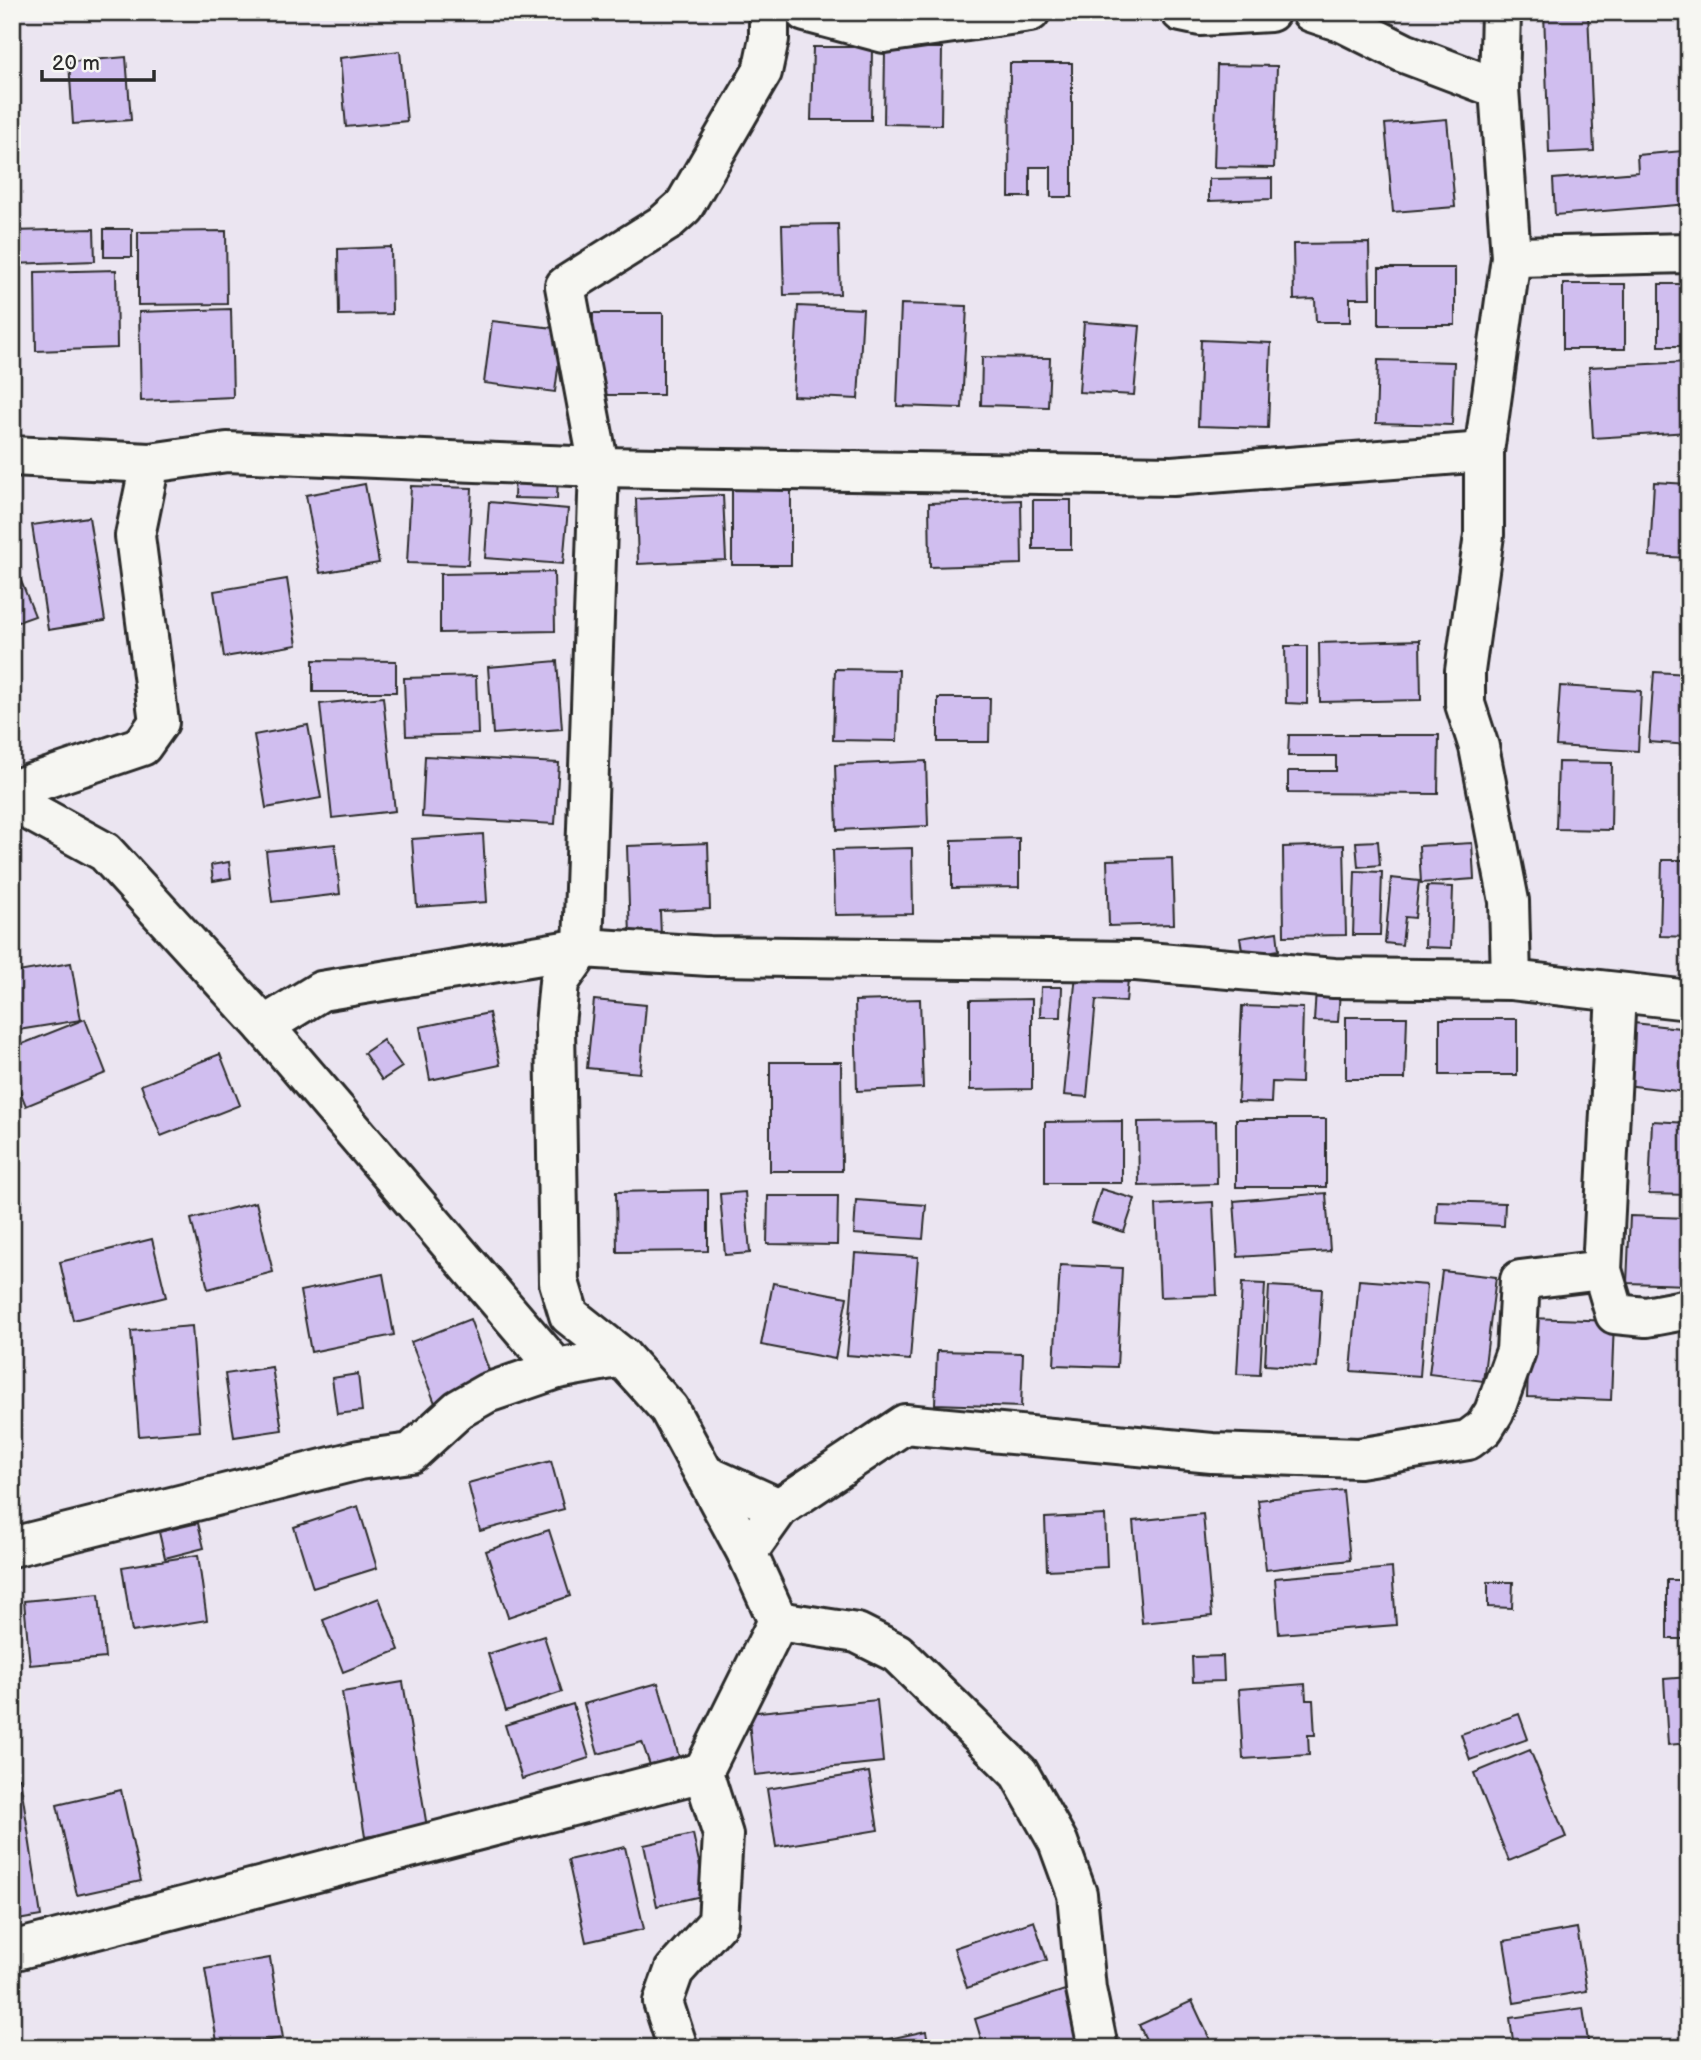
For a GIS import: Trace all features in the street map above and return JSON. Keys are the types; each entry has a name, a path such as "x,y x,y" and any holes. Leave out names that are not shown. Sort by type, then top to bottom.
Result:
{"street":[{"path":"557,1369 569,1315 559,1282 555,1025 559,982 583,948 599,467 565,286 665,223 684,206 762,72 769,39 769,12"},
{"path":"805,12 884,33 1030,12"},
{"path":"1181,12 1200,16 1270,12"},
{"path":"1311,12 1345,23 1404,54 1499,89"},
{"path":"1501,12 1499,89 1511,257 1484,452 1484,535 1465,671 1465,704 1479,747 1509,901 1511,980"},
{"path":"1511,257 1689,253"},
{"path":"12,456 150,463 227,452 599,467 1172,476 1484,452"},
{"path":"12,790 142,746 159,722 135,536 150,463"},
{"path":"12,801 105,852 264,1026 557,1369"},
{"path":"264,1026 321,991 583,948 709,956 1136,961 1334,978 1511,980 1689,1000"},
{"path":"1616,993 1602,1270 1615,1314 1646,1317 1689,1309"},
{"path":"747,1553 779,1508 905,1424 1212,1453 1359,1458 1468,1440 1483,1428 1494,1412 1516,1351 1520,1280 1602,1270"},
{"path":"569,1315 622,1357 669,1409 747,1553 778,1621"},
{"path":"12,1547 359,1460 411,1453 459,1409 486,1393 557,1369 622,1357"},
{"path":"706,1475 779,1508"},
{"path":"678,2048 663,2002 674,1972 718,1922 723,1835 703,1772 778,1621"},
{"path":"778,1621 857,1633 897,1653 1019,1773 1058,1842 1077,1894 1086,1989 1098,2048"},
{"path":"12,1951 703,1772"}],"building":[{"path":"1544,12 1588,12 1594,151 1549,153"},
{"path":"813,47 872,47 871,120 811,120"},
{"path":"885,48 942,48 941,125 884,124"},
{"path":"400,51 407,121 346,127 340,58"},
{"path":"126,57 131,120 73,124 69,62"},
{"path":"1010,63 1072,63 1072,197 1051,197 1051,167 1030,167 1030,197 1009,197"},
{"path":"1217,65 1277,66 1274,168 1214,167"},
{"path":"1447,119 1455,207 1393,212 1385,124"},
{"path":"1683,151 1684,167 1689,167 1689,204 1555,215 1553,179 1638,172 1637,155"},
{"path":"1272,178 1272,199 1209,201 1209,179"},
{"path":"838,224 840,294 784,295 782,225"},
{"path":"94,229 95,261 12,264 12,231"},
{"path":"104,229 132,229 132,257 104,257"},
{"path":"226,231 227,304 138,305 138,232"},
{"path":"1369,243 1370,298 1350,298 1350,322 1316,322 1315,299 1294,300 1293,244"},
{"path":"391,247 392,314 339,315 338,249"},
{"path":"1379,268 1455,268 1455,325 1379,325"},
{"path":"116,270 117,348 36,351 35,272"},
{"path":"1563,284 1625,284 1625,349 1563,349"},
{"path":"1659,284 1689,284 1689,346 1659,346"},
{"path":"901,304 967,306 962,408 897,406"},
{"path":"798,306 863,309 858,399 793,396"},
{"path":"231,309 233,397 141,401 139,312"},
{"path":"593,313 663,313 663,395 592,395"},
{"path":"492,321 563,329 555,392 484,383"},
{"path":"1084,322 1140,326 1134,395 1079,392"},
{"path":"1201,340 1271,343 1268,428 1198,426"},
{"path":"982,357 1050,358 1048,407 981,405"},
{"path":"1378,360 1454,362 1452,425 1376,423"},
{"path":"1689,362 1689,432 1593,438 1589,367"},
{"path":"515,472 558,473 557,499 514,498"},
{"path":"791,480 791,565 732,565 732,481"},
{"path":"1654,482 1689,484 1689,558 1650,556"},
{"path":"365,484 379,563 320,573 306,495"},
{"path":"411,486 472,488 468,565 407,563"},
{"path":"723,495 726,560 638,564 636,499"},
{"path":"1021,500 1022,564 930,567 929,503"},
{"path":"1033,500 1071,500 1071,549 1033,549"},
{"path":"489,502 568,509 563,564 485,558"},
{"path":"89,517 105,621 48,630 32,525"},
{"path":"12,558 35,616 12,624"},
{"path":"554,572 555,631 440,633 440,574"},
{"path":"287,579 297,645 224,657 214,591"},
{"path":"1420,640 1421,700 1320,702 1319,643"},
{"path":"1285,646 1307,646 1307,704 1286,703"},
{"path":"313,660 396,661 396,692 313,692"},
{"path":"557,661 562,729 493,734 488,667"},
{"path":"835,669 899,670 897,741 833,740"},
{"path":"1654,672 1689,674 1689,745 1649,742"},
{"path":"476,676 478,734 406,736 404,678"},
{"path":"1560,686 1641,691 1638,751 1556,746"},
{"path":"383,697 395,811 332,818 320,704"},
{"path":"938,698 990,698 989,742 938,742"},
{"path":"308,725 321,798 266,808 254,735"},
{"path":"1289,735 1439,735 1438,794 1288,793 1288,771 1336,771 1336,756 1288,756"},
{"path":"425,756 559,763 555,824 422,817"},
{"path":"926,761 928,826 837,830 835,765"},
{"path":"1558,762 1612,763 1611,830 1556,829"},
{"path":"483,834 487,902 417,907 412,839"},
{"path":"1019,838 1019,887 952,888 952,840"},
{"path":"1378,841 1380,865 1358,867 1356,842"},
{"path":"708,843 710,909 660,911 661,935 630,936 627,846"},
{"path":"1472,843 1474,879 1421,883 1419,846"},
{"path":"335,844 340,894 272,902 266,851"},
{"path":"1344,845 1346,935 1284,936 1283,847"},
{"path":"912,848 913,914 835,915 833,850"},
{"path":"1172,858 1174,924 1109,926 1107,860"},
{"path":"1662,860 1689,860 1689,937 1660,936"},
{"path":"229,862 231,878 213,881 211,865"},
{"path":"1355,871 1382,872 1380,935 1353,935"},
{"path":"1391,878 1419,881 1415,918 1405,917 1402,945 1385,943"},
{"path":"1427,886 1453,887 1451,948 1425,947"},
{"path":"1277,932 1279,950 1243,956 1240,938"},
{"path":"71,963 81,1020 12,1031 12,973"},
{"path":"1076,974 1128,979 1126,1002 1096,1000 1087,1097 1064,1095"},
{"path":"1041,987 1062,987 1061,1017 1040,1017"},
{"path":"1316,989 1340,990 1338,1022 1314,1021"},
{"path":"920,999 923,1088 857,1091 855,1001"},
{"path":"1032,999 1032,1089 970,1090 970,1000"},
{"path":"594,1000 646,1005 640,1073 587,1068"},
{"path":"1242,1006 1303,1008 1301,1083 1272,1082 1271,1103 1238,1102"},
{"path":"489,1013 500,1065 430,1080 420,1027"},
{"path":"1346,1017 1407,1017 1405,1079 1346,1079"},
{"path":"85,1019 106,1073 26,1106 12,1072 12,1048"},
{"path":"1440,1019 1517,1019 1517,1075 1440,1075"},
{"path":"1624,1022 1689,1029 1685,1092 1617,1084"},
{"path":"383,1040 402,1067 382,1080 364,1053"},
{"path":"220,1054 240,1105 161,1136 141,1085"},
{"path":"770,1062 841,1062 842,1171 770,1171"},
{"path":"1236,1119 1326,1119 1326,1187 1236,1187"},
{"path":"1122,1121 1122,1183 1045,1183 1045,1122"},
{"path":"1216,1121 1217,1184 1139,1186 1138,1122"},
{"path":"1652,1121 1689,1123 1689,1195 1649,1194"},
{"path":"12,1173 22,1201 12,1204"},
{"path":"1101,1189 1135,1199 1124,1232 1091,1222"},
{"path":"708,1190 708,1251 617,1252 616,1192"},
{"path":"745,1192 750,1253 725,1255 720,1194"},
{"path":"1326,1193 1330,1251 1238,1257 1234,1201"},
{"path":"768,1196 838,1196 837,1245 767,1244"},
{"path":"856,1200 926,1205 923,1239 854,1234"},
{"path":"1437,1201 1505,1203 1504,1226 1436,1223"},
{"path":"256,1202 273,1272 208,1289 191,1219"},
{"path":"1213,1202 1217,1295 1160,1297 1156,1205"},
{"path":"1630,1216 1689,1218 1689,1285 1627,1283"},
{"path":"152,1239 166,1297 73,1320 60,1262"},
{"path":"855,1253 918,1257 910,1360 847,1355"},
{"path":"1060,1265 1122,1268 1117,1367 1054,1365"},
{"path":"1442,1271 1496,1277 1483,1381 1429,1374"},
{"path":"383,1274 394,1335 311,1352 300,1291"},
{"path":"1359,1280 1427,1285 1420,1376 1351,1371"},
{"path":"773,1283 847,1297 835,1359 761,1345"},
{"path":"1242,1283 1265,1284 1260,1375 1237,1374"},
{"path":"1269,1286 1322,1289 1317,1368 1265,1365"},
{"path":"1530,1318 1614,1321 1611,1400 1527,1397"},
{"path":"470,1319 493,1381 435,1403 411,1342"},
{"path":"192,1326 200,1431 139,1436 131,1331"},
{"path":"937,1351 1023,1353 1021,1407 935,1404"},
{"path":"272,1367 282,1430 234,1437 225,1374"},
{"path":"358,1374 362,1411 337,1414 332,1378"},
{"path":"551,1461 564,1509 480,1531 468,1483"},
{"path":"1343,1490 1350,1560 1266,1570 1258,1500"},
{"path":"358,1506 377,1568 313,1588 294,1527"},
{"path":"1203,1514 1212,1616 1142,1623 1133,1521"},
{"path":"1105,1515 1107,1567 1047,1570 1045,1518"},
{"path":"198,1523 204,1548 165,1558 159,1532"},
{"path":"549,1530 570,1596 508,1617 486,1551"},
{"path":"198,1555 207,1620 132,1632 122,1567"},
{"path":"1392,1568 1396,1625 1279,1634 1275,1578"},
{"path":"1667,1580 1689,1580 1689,1639 1667,1639"},
{"path":"1488,1582 1513,1582 1512,1608 1488,1607"},
{"path":"99,1594 105,1658 30,1665 24,1601"},
{"path":"379,1598 399,1650 343,1672 323,1620"},
{"path":"544,1636 562,1692 506,1711 488,1654"},
{"path":"1223,1656 1224,1681 1193,1682 1192,1657"},
{"path":"1689,1677 1689,1743 1668,1745 1664,1679"},
{"path":"403,1682 427,1827 365,1837 342,1692"},
{"path":"658,1683 679,1757 650,1765 642,1742 598,1754 584,1704"},
{"path":"1305,1684 1306,1700 1313,1700 1315,1735 1308,1735 1309,1755 1243,1759 1239,1689"},
{"path":"877,1700 883,1762 755,1775 748,1713"},
{"path":"573,1704 589,1758 522,1779 505,1725"},
{"path":"1519,1714 1528,1739 1470,1760 1461,1734"},
{"path":"1530,1750 1566,1837 1509,1861 1474,1773"},
{"path":"869,1772 878,1830 776,1847 767,1789"},
{"path":"20,1778 41,1916 12,1921 12,1779"},
{"path":"121,1790 141,1881 77,1895 57,1805"},
{"path":"693,1834 706,1895 657,1906 644,1845"},
{"path":"625,1847 644,1929 586,1942 568,1860"},
{"path":"1034,1921 1047,1960 967,1988 954,1948"},
{"path":"1577,1928 1587,1991 1514,2003 1504,1941"},
{"path":"270,1958 283,2038 218,2048 205,1969"},
{"path":"1065,1990 1083,2046 984,2048 975,2019"},
{"path":"1192,2001 1214,2048 1150,2048 1139,2025"},
{"path":"1583,2008 1589,2048 1514,2048 1510,2018"},
{"path":"926,2031 929,2048 867,2048 866,2044"}]}
